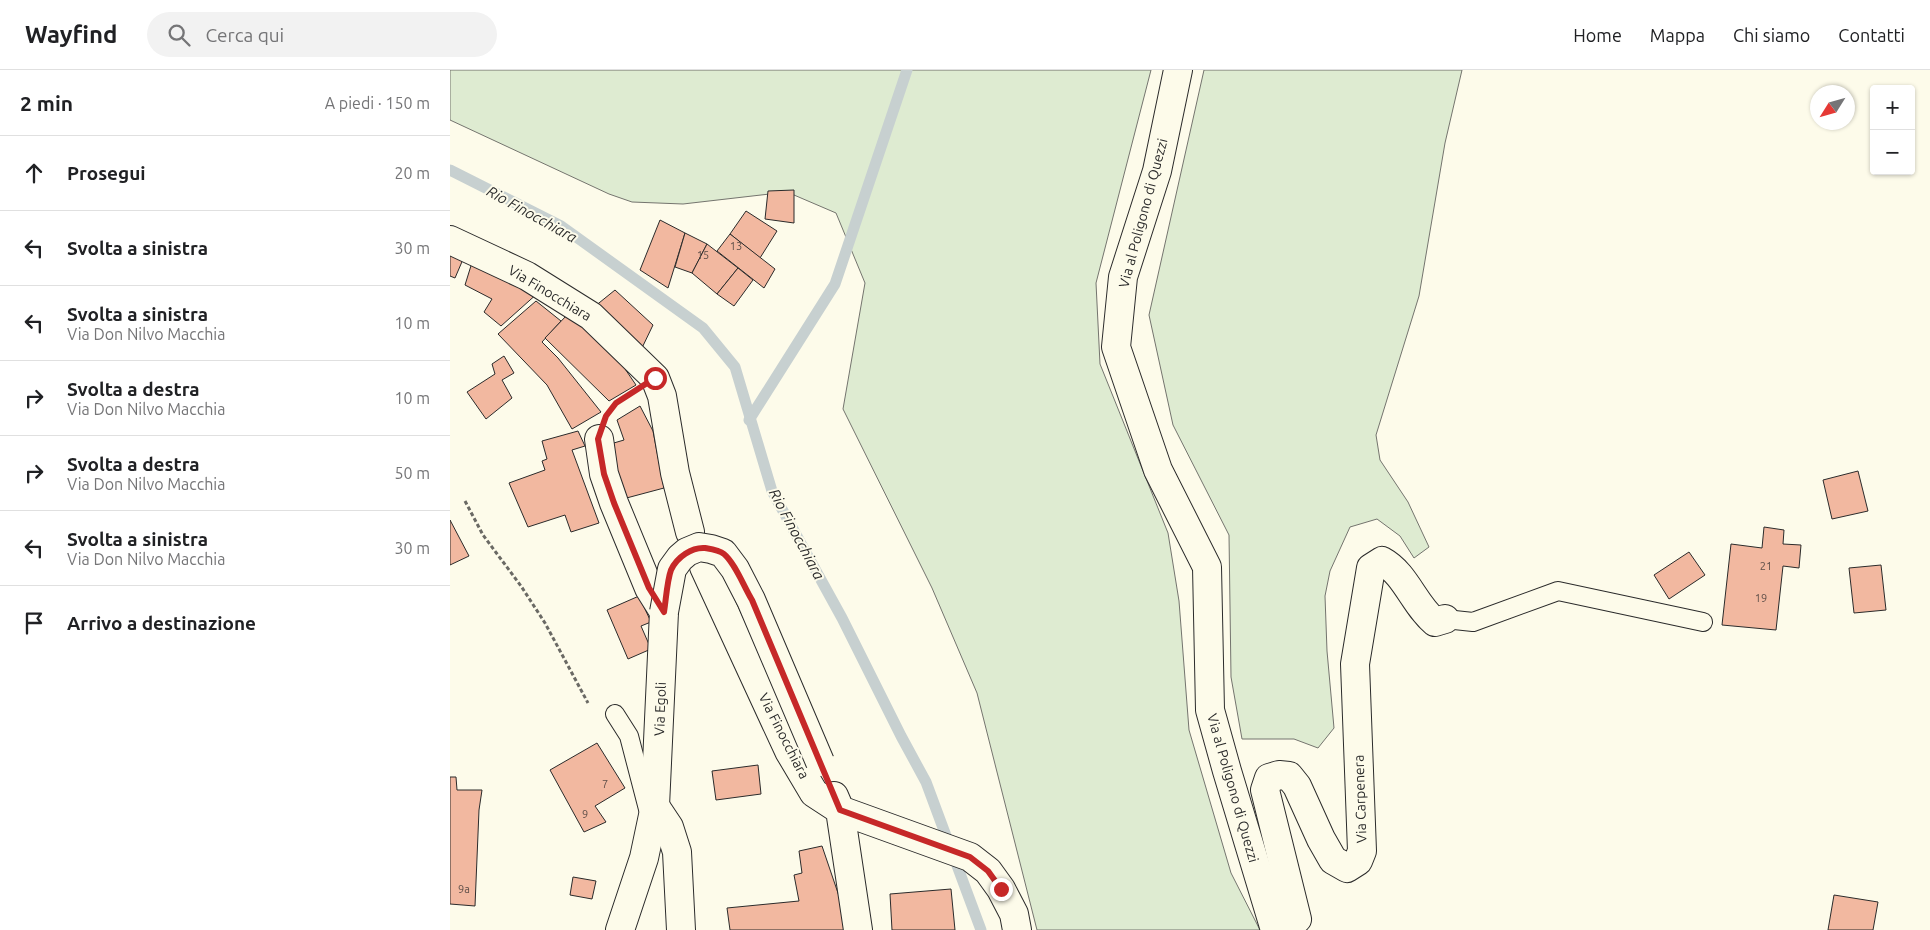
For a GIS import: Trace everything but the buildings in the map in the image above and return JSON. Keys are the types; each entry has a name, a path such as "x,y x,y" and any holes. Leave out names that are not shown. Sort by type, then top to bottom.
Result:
{"street":[{"name":"Via al Poligono di Quezzi","path":"1178,70 1157,172 1123,277 1116,347 1158,470 1207,567 1210,710 1275,930"},
{"name":"Via Finocchiara","path":"450,240 527,276 591,316 655,378 662,396 675,473 690,532"},
{"path":"598,439 604,474 614,503 649,588 664,612"},
{"name":"Via Egoli","path":"620,930 644,858 654,814 664,612 672,570 680,558 687,552 699,547 723,553 735,570 752,600 840,810"},
{"name":"Via Carpenera","path":"1286,930 1297,919 1266,790 1269,778 1279,775 1289,776 1298,786 1333,860 1347,868 1358,861 1362,851 1355,664 1371,568 1382,561 1391,566 1427,615 1435,622 1445,619"},
{"name":"Via Finocchiara","path":"704,567 789,751 814,793 840,810 970,857 988,871 1001,889 1014,914 1017,930"},
{"path":"840,810 858,930"},
{"path":"654,814 669,827 677,852 681,930"}],"lane":[{"path":"1445,619 1473,622 1558,591 1703,622"},
{"path":"615,714 629,736 654,814"}],"path":[{"path":"598,439 606,416 616,403 655,378"},
{"path":"465,501 482,535 521,586 545,623 590,706"}],"green space":[{"path":"450,70 1151,70 1096,283 1100,364 1168,533 1179,601 1189,730 1231,873 1260,930 1037,930 977,693 932,588 843,409 865,283 836,213 787,192 683,204 632,202 609,194 450,120"},
{"path":"1204,70 1462,70 1445,143 1419,296 1376,435 1380,460 1408,502 1429,547 1414,558 1400,536 1377,519 1350,527 1330,571 1325,596 1327,651 1334,728 1318,748 1294,739 1242,739 1231,677 1229,535 1173,425 1149,315"}],"waterway":[{"path":"749,420 835,284 907,70"},
{"name":"Rio Finocchiara","path":"450,170 561,226 703,328 735,367 772,491 842,618 926,782 981,930"}],"route":[{"path":"655,378 616,403 606,416 598,439 604,474 614,503 649,588 664,612 672,570 680,558 687,552 699,547 723,553 752,600 840,810 970,857 988,871 1001,889"}]}
